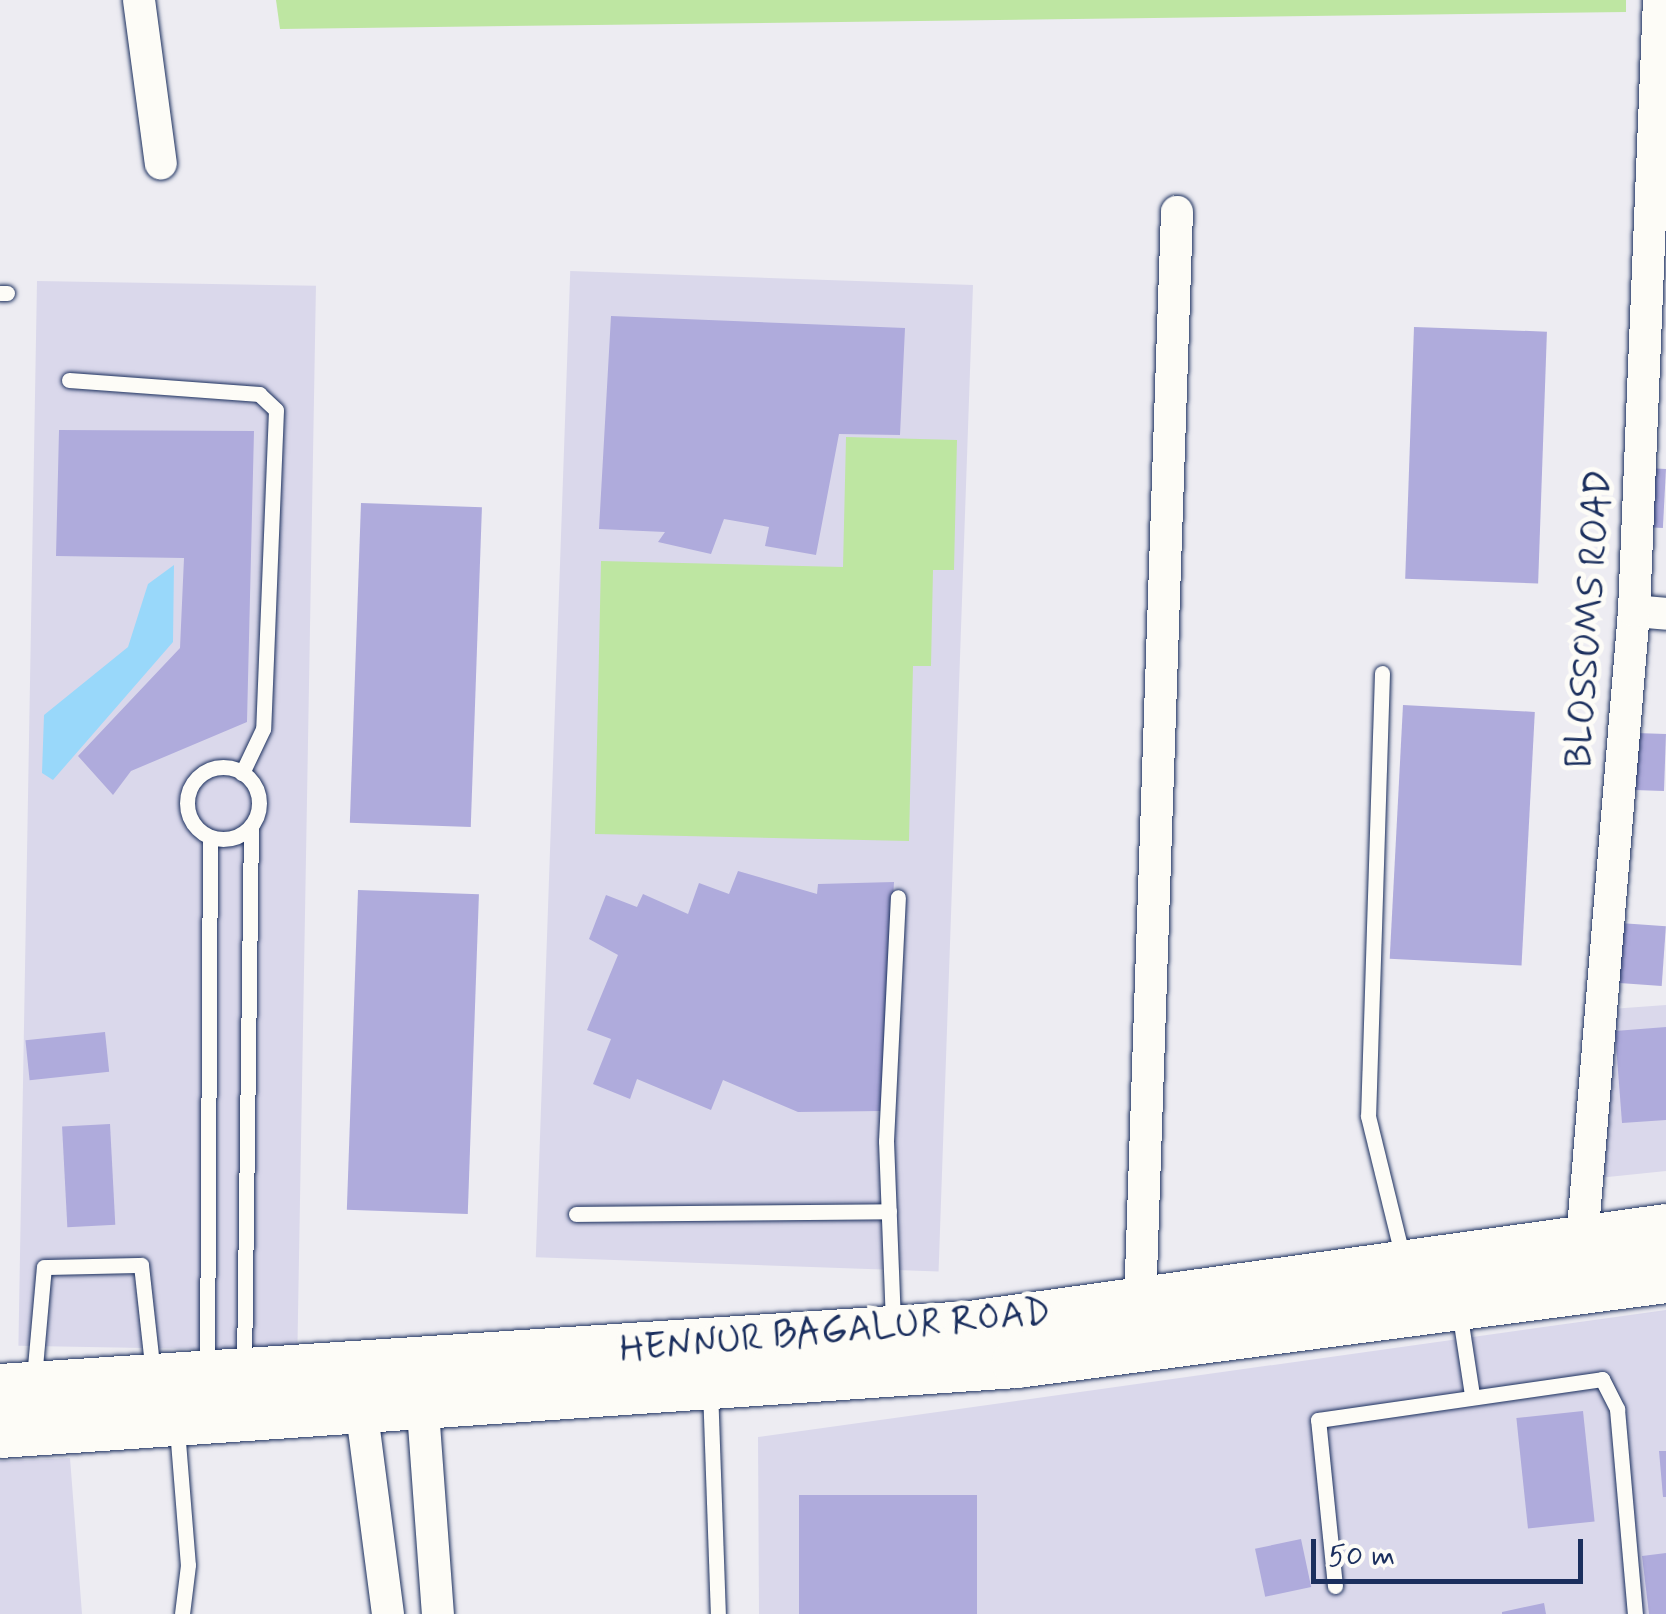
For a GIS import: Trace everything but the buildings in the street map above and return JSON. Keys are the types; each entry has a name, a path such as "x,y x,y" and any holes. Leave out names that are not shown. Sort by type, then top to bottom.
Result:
{"main road":[{"name":"HENNUR BAGALUR ROAD","path":"17,1388 893,1332 1406,1268 1456,1284 1582,1241 1666,1229"},
{"name":"HENNUR BAGALUR ROAD","path":"0,1433 423,1410 1017,1363 1456,1284 1666,1278"}],"street":[{"path":"140,0 162,164"},
{"name":"BLOSSOMS ROAD","path":"1582,1241 1650,613 1659,0"},
{"path":"1140,1304 1178,212"},
{"path":"423,1410 438,1614"},
{"path":"362,1414 388,1614"}],"lane":[{"path":"69,380 259,394 276,410 263,730 242,773"},
{"path":"1382,673 1368,1116 1406,1268"},
{"path":"218,767 242,773 257,792 251,826 225,1377 210,837 188,813 190,789 218,767"},
{"path":"210,837 251,826"},
{"path":"893,1332 888,1211 898,897"},
{"path":"576,1214 888,1211"},
{"path":"17,1388 44,1267 141,1265 154,1382"},
{"path":"1456,1284 1472,1395"},
{"path":"1335,1586 1318,1420 1602,1379 1614,1393 1635,1614"},
{"path":"710,1387 718,1614"},
{"path":"177,1426 188,1566 182,1614"}],"shaded area":[{"path":"570,271 973,285 939,1271 536,1257"},
{"path":"37,281 316,286 297,1351 18,1346"},
{"path":"1666,1005 1666,1171 1598,1178 1611,1009"},
{"path":"1666,1310 1666,1614 759,1614 758,1437"},
{"path":"70,1458 82,1614 0,1614 0,1461"}],"green space":[{"path":"276,0 1626,0 1626,12 280,29"},
{"path":"846,437 957,440 954,570 933,570 931,666 913,666 909,841 595,834 601,561 843,567"}],"water":[{"path":"174,565 173,642 53,780 42,773 44,715 128,647 148,584"}]}
